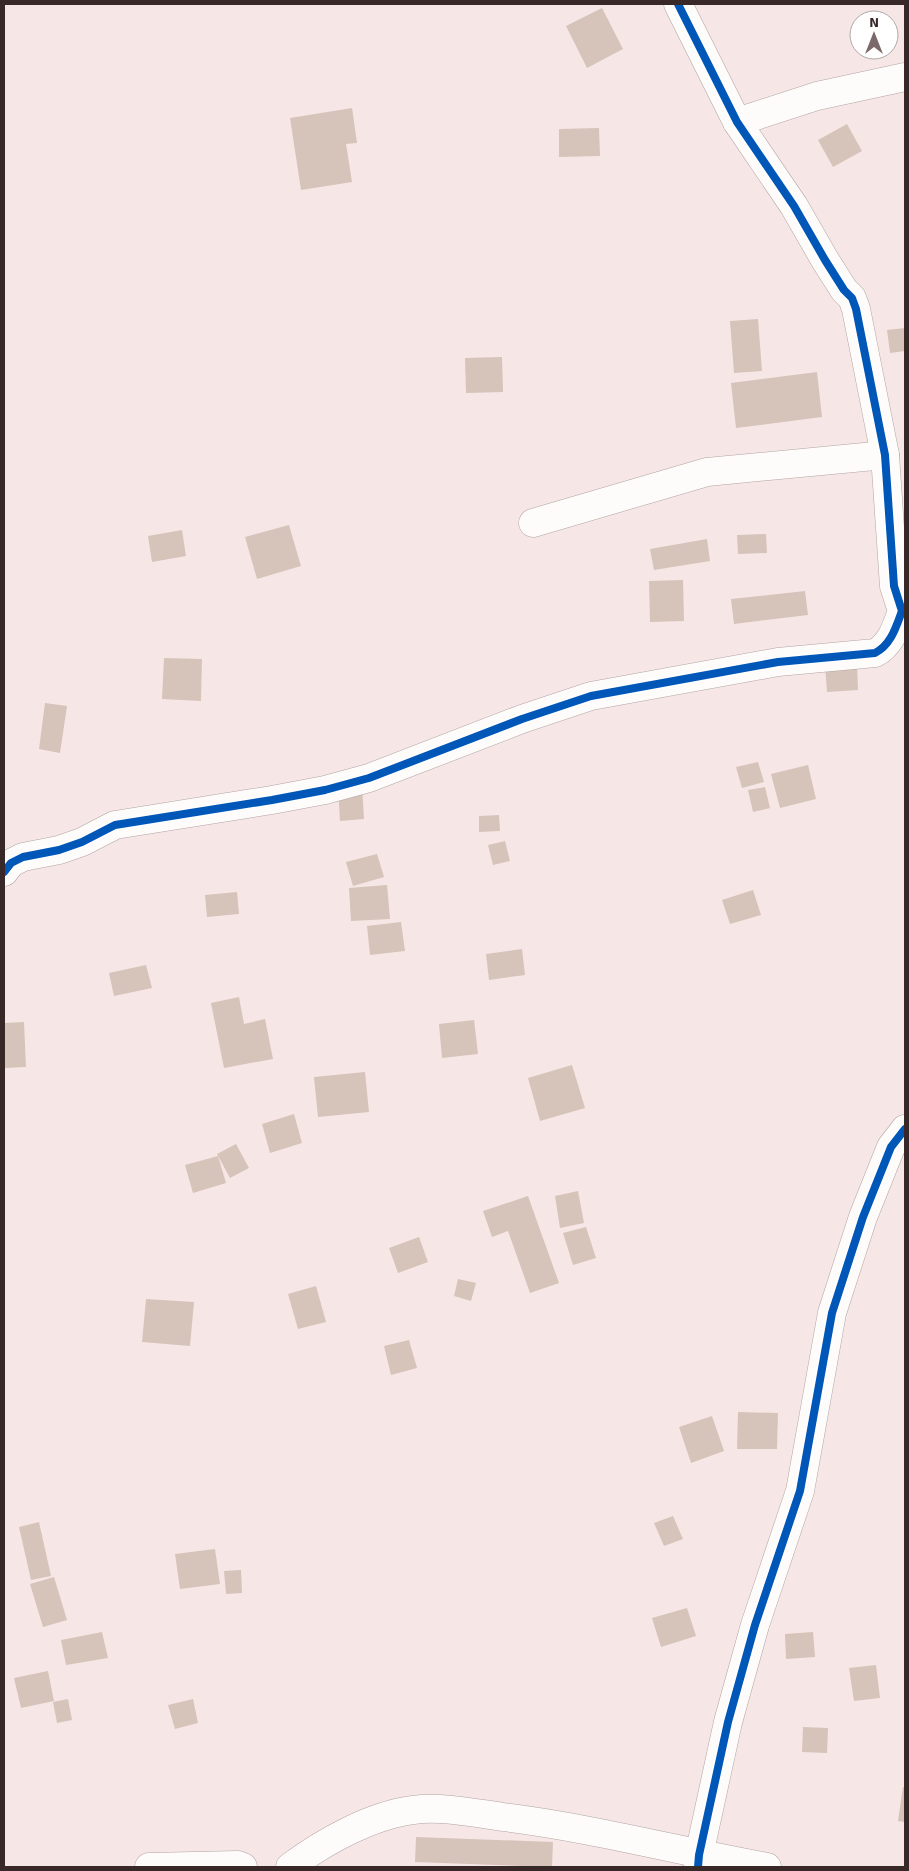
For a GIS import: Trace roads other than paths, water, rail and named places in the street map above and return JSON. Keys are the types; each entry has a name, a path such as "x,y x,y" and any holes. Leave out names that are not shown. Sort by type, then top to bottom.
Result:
{"street":[{"path":"4,872 11,863 23,857 59,850 82,842 115,825 272,800 325,790 369,778 522,719 591,696 778,662 875,653 883,648 904,612 894,586 885,454 856,309 852,298 844,290 794,206 737,122 678,4"},
{"path":"737,122 817,96 905,77"},
{"path":"533,523 707,472 885,454"},
{"path":"698,1861 728,1722 752,1634 800,1491 832,1313 863,1217 891,1147 905,1129"},
{"path":"290,1867 335,1839 380,1818 413,1810 453,1810 534,1821 626,1838 698,1861 767,1867"},
{"path":"149,1867 238,1865 244,1867"}]}
